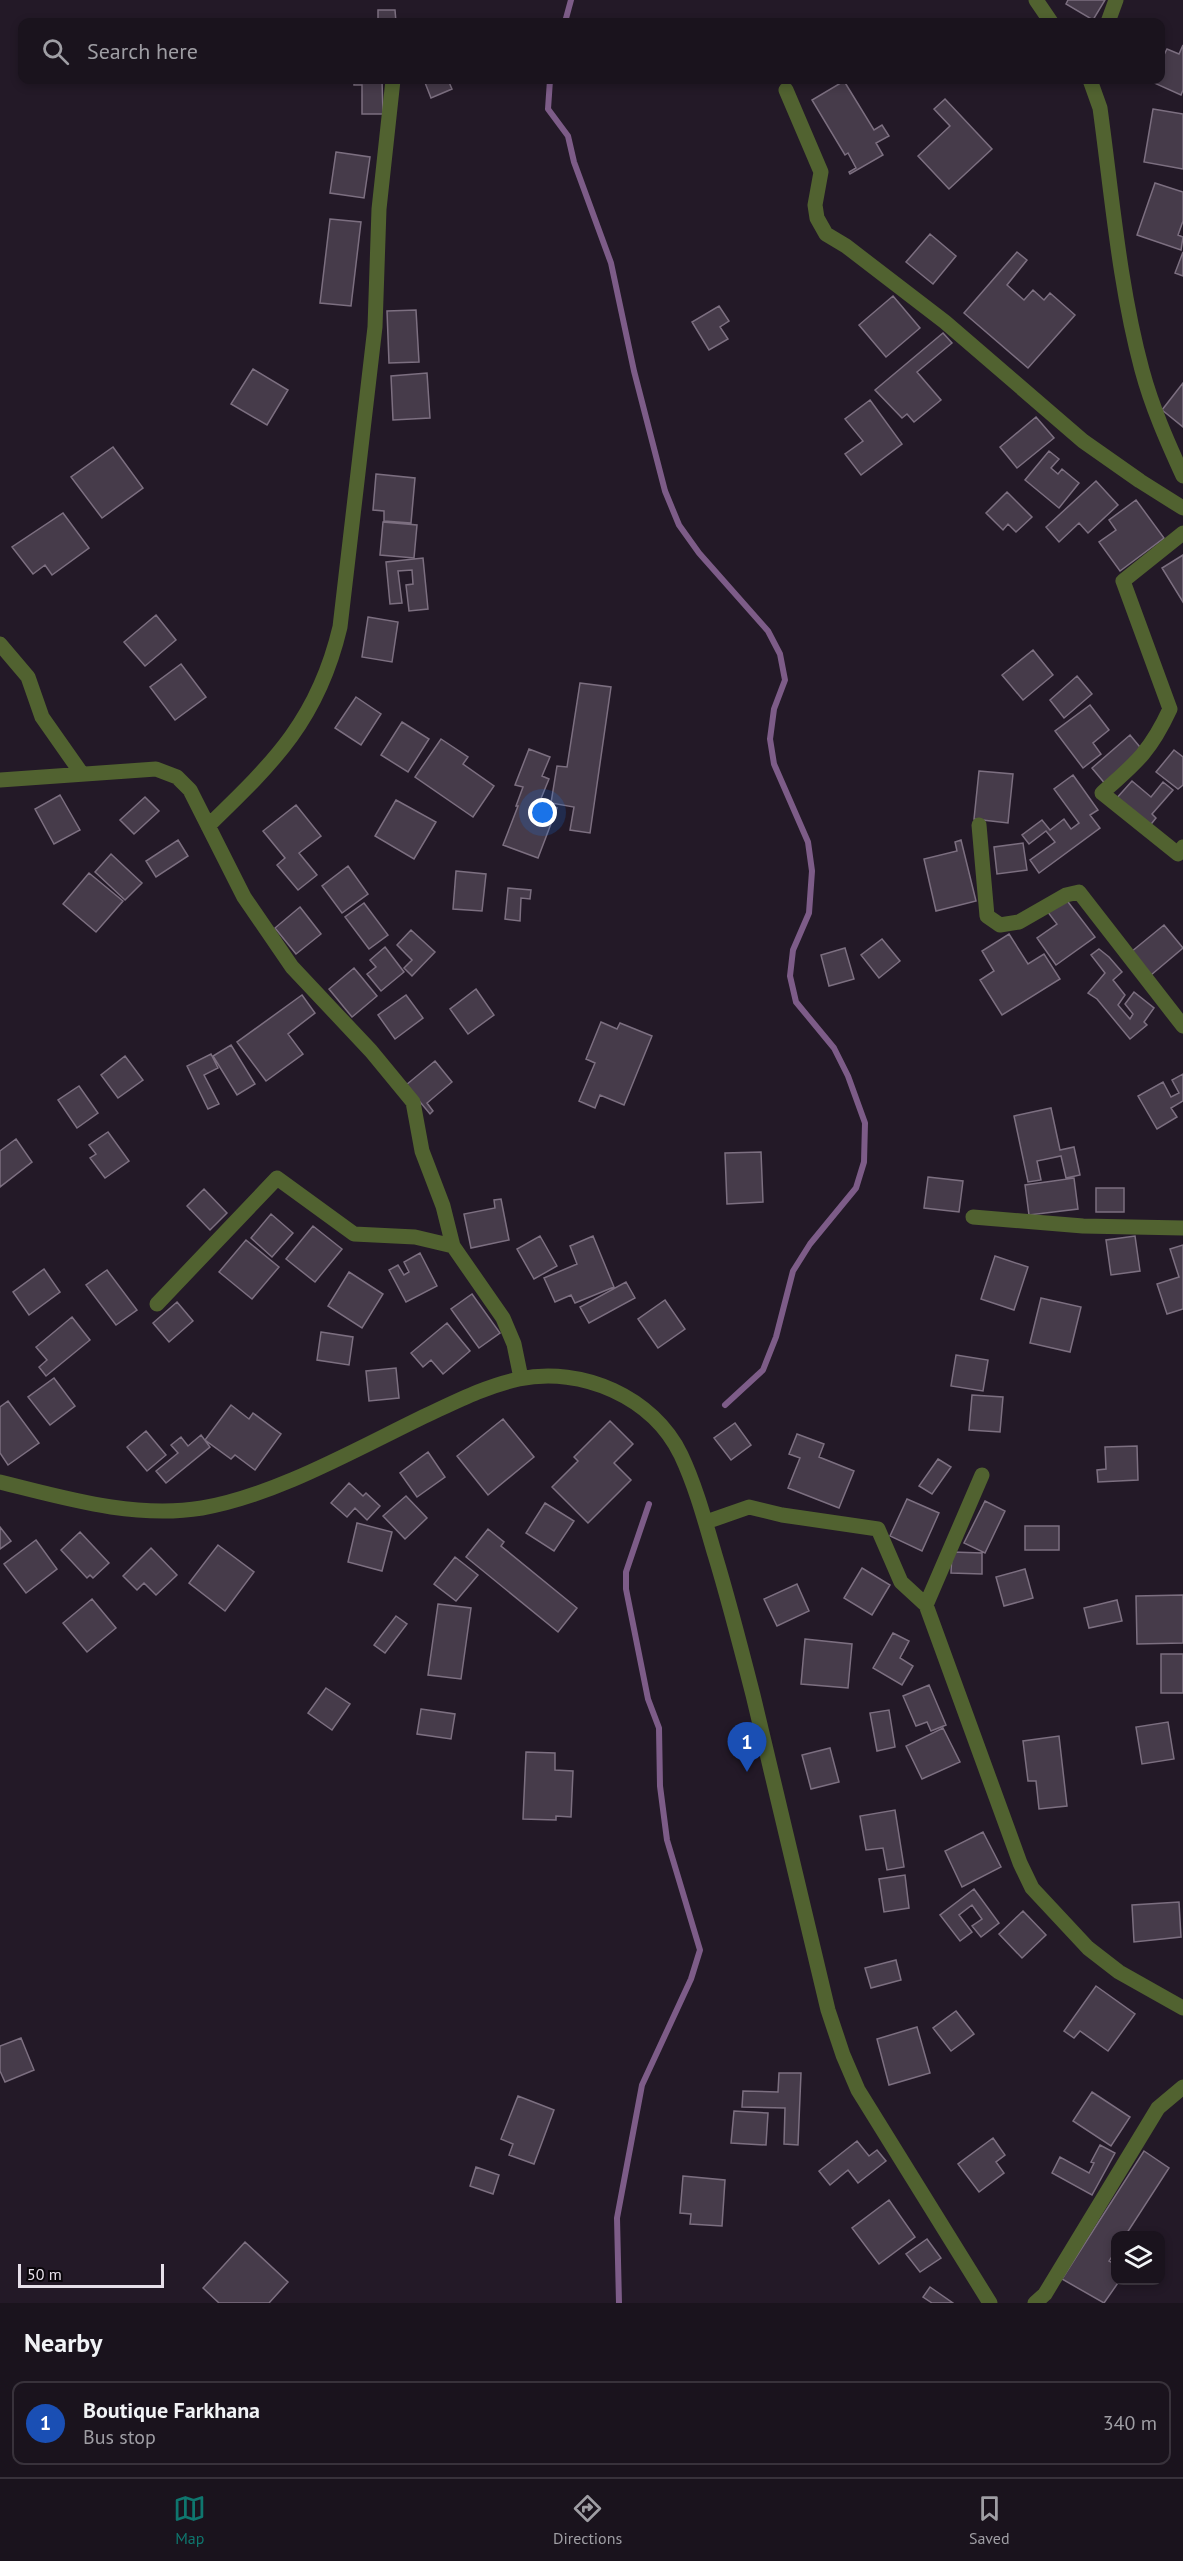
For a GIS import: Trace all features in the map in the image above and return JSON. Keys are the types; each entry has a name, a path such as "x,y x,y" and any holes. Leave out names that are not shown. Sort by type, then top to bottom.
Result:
{"street":[{"path":"1036,0 1048,18"},
{"path":"1109,18 1116,0"},
{"path":"208,826 263,772 296,733 332,663 340,627 375,327 380,209 393,84"},
{"path":"1091,84 1100,108 1129,316 1142,372 1156,416 1183,476"},
{"path":"786,90 821,172 815,205 816,218 826,234 846,246 945,322 1083,441 1149,488 1183,508"},
{"path":"1183,533 1123,581 1170,709 1157,737 1143,758 1102,793 1178,854 1183,847"},
{"path":"0,644 28,677 42,717 82,774"},
{"path":"0,780 156,768 177,777 190,790 244,897 292,966 371,1051 413,1102 422,1151 440,1196 453,1246 503,1318 514,1344 521,1378"},
{"path":"979,825 987,916 1000,926 1019,922 1066,895 1079,892 1183,1026"},
{"path":"157,1304 277,1178 354,1234 415,1237 453,1246"},
{"path":"973,1217 1083,1226 1183,1228"},
{"path":"0,1482 64,1498 138,1511 168,1512 202,1508 241,1499 281,1484 475,1392 521,1378 557,1377 595,1383 629,1397 658,1421 679,1451 697,1493 737,1631 828,2010 843,2055 858,2090 990,2303"},
{"path":"926,1605 982,1475"},
{"path":"705,1522 749,1507 782,1515 878,1529 901,1582 926,1605 1020,1863 1032,1888 1088,1948 1119,1972 1183,2008"},
{"path":"1035,2303 1045,2294 1158,2108 1183,2087"}],"building":[{"path":"1068,0 1105,0 1094,18 1090,18 1066,4"},
{"path":"378,10 395,10 396,18 378,18"},
{"path":"1183,45 1181,95 1156,84 1165,84 1167,49 1179,54"},
{"path":"382,84 383,114 362,114 362,85 354,85"},
{"path":"426,84 450,84 452,89 431,98"},
{"path":"839,84 846,84 874,130 882,125 889,136 876,143 883,155 850,174 849,172 856,168 848,153 845,155 812,100"},
{"path":"945,99 992,149 949,189 918,156 950,126 934,109"},
{"path":"1153,109 1183,114 1183,169 1144,162"},
{"path":"336,152 370,157 364,198 330,193"},
{"path":"1155,183 1183,192 1183,221 1178,235 1183,237 1181,250 1137,235"},
{"path":"330,219 361,222 351,306 320,303"},
{"path":"930,234 956,256 933,284 906,262"},
{"path":"1017,252 1027,260 1007,285 1024,300 1033,290 1044,300 1050,293 1075,315 1028,368 964,313"},
{"path":"1183,252 1183,276 1175,273"},
{"path":"893,296 920,328 886,357 859,325"},
{"path":"719,306 729,321 720,327 728,339 709,350 692,322"},
{"path":"416,310 419,362 389,363 387,311"},
{"path":"943,333 952,343 917,372 941,400 914,422 907,414 902,418 875,390"},
{"path":"253,369 288,390 267,425 231,404"},
{"path":"427,373 430,418 393,420 391,376"},
{"path":"1183,383 1183,427 1162,410"},
{"path":"870,400 902,444 861,475 845,454 863,441 845,419"},
{"path":"1036,417 1054,438 1017,468 1000,447"},
{"path":"113,447 143,488 102,518 71,477"},
{"path":"1049,451 1059,459 1051,468 1058,474 1062,469 1079,483 1059,508 1025,480"},
{"path":"376,474 415,478 411,523 384,521 384,511 373,510"},
{"path":"1096,481 1118,505 1088,533 1079,523 1059,542 1046,527"},
{"path":"1007,492 1032,517 1016,532 1008,524 1003,530 986,513"},
{"path":"1136,500 1164,538 1120,571 1099,542 1116,530 1109,520"},
{"path":"63,513 89,548 52,575 45,565 33,574 12,547"},
{"path":"383,522 417,525 414,558 380,555"},
{"path":"1183,555 1183,602 1162,568"},
{"path":"423,558 428,609 409,611 406,585 413,584 412,570 398,571 402,603 390,604 386,562"},
{"path":"156,615 176,640 145,666 124,642"},
{"path":"368,617 398,622 392,662 362,657"},
{"path":"1033,650 1053,675 1023,700 1002,675"},
{"path":"181,664 206,697 175,720 150,687"},
{"path":"1077,676 1092,694 1064,718 1050,700"},
{"path":"580,683 611,687 590,833 570,830 574,807 551,803 557,766 567,767"},
{"path":"356,697 381,714 361,745 335,728"},
{"path":"1090,705 1109,730 1093,743 1101,754 1083,768 1055,731"},
{"path":"402,722 429,739 408,772 381,755"},
{"path":"1130,735 1144,752 1106,785 1092,768"},
{"path":"441,739 468,757 463,764 494,786 473,817 415,777"},
{"path":"529,749 550,757 542,776 549,779 540,801 557,808 538,858 503,845 518,806 516,806 523,787 515,785"},
{"path":"1174,750 1183,757 1183,785 1178,789 1156,772"},
{"path":"979,771 1013,774 1008,823 974,819"},
{"path":"1073,775 1098,810 1090,815 1100,828 1039,873 1030,860 1055,842 1046,831 1029,844 1022,835 1042,820 1050,830 1064,819 1071,829 1079,823 1054,789"},
{"path":"1132,781 1151,797 1163,782 1173,790 1152,814 1156,818 1148,828 1115,800"},
{"path":"60,795 80,830 54,844 35,809"},
{"path":"145,797 159,811 134,834 120,820"},
{"path":"396,800 436,822 414,859 375,836"},
{"path":"296,805 321,836 299,853 317,875 298,890 277,865 285,858 263,831"},
{"path":"178,840 188,856 156,877 146,861"},
{"path":"961,840 976,901 936,911 924,859 957,851 955,842"},
{"path":"1023,843 1027,870 997,874 994,847"},
{"path":"111,854 142,883 125,900 95,872"},
{"path":"348,866 368,894 342,913 322,886"},
{"path":"456,871 486,874 482,911 453,909"},
{"path":"89,873 123,901 96,932 63,904"},
{"path":"508,888 531,890 530,899 521,898 520,921 505,919"},
{"path":"1065,898 1095,937 1056,965 1037,938 1057,924 1047,911"},
{"path":"364,903 388,935 369,949 345,917"},
{"path":"300,907 321,934 296,954 275,928"},
{"path":"1164,925 1183,948 1151,975 1131,952"},
{"path":"411,930 435,952 412,976 404,968 412,960 397,945"},
{"path":"1009,934 1028,964 1044,954 1060,979 1002,1015 980,980 994,971 982,951"},
{"path":"882,939 900,961 879,978 861,955"},
{"path":"385,947 404,972 381,991 367,974 376,967 370,960"},
{"path":"845,948 854,979 829,986 821,955"},
{"path":"1099,949 1122,972 1113,980 1125,995 1118,1005 1130,1019 1133,1014 1125,1004 1134,992 1154,1008 1144,1022 1147,1025 1130,1039 1097,999 1088,993 1105,973 1091,955"},
{"path":"354,968 377,996 352,1017 329,989"},
{"path":"476,989 494,1015 468,1034 450,1009"},
{"path":"302,995 315,1013 288,1034 303,1054 266,1081 237,1042"},
{"path":"406,995 423,1018 395,1039 378,1015"},
{"path":"601,1022 617,1029 620,1023 652,1036 624,1105 600,1095 595,1108 579,1101 595,1063 586,1059"},
{"path":"231,1045 255,1084 237,1095 213,1056"},
{"path":"211,1054 218,1068 204,1075 219,1104 208,1109 187,1066"},
{"path":"125,1056 143,1080 118,1098 101,1075"},
{"path":"435,1061 452,1082 427,1103 433,1111 430,1114 406,1085"},
{"path":"1183,1074 1183,1101 1171,1108 1177,1117 1157,1129 1138,1096 1163,1082 1171,1097 1179,1093 1172,1080"},
{"path":"79,1086 98,1113 77,1128 58,1100"},
{"path":"1051,1108 1060,1150 1074,1147 1080,1175 1066,1178 1061,1156 1037,1161 1041,1180 1028,1182 1014,1116"},
{"path":"108,1132 129,1161 105,1178 90,1158 96,1154 89,1145"},
{"path":"16,1139 32,1162 0,1187 0,1151"},
{"path":"761,1152 763,1202 727,1204 725,1153"},
{"path":"928,1177 963,1181 959,1212 924,1208"},
{"path":"1074,1178 1078,1209 1029,1215 1025,1185"},
{"path":"1096,1188 1124,1188 1124,1212 1096,1212"},
{"path":"204,1189 227,1213 210,1230 187,1206"},
{"path":"501,1199 509,1240 471,1248 464,1214 495,1208 494,1200"},
{"path":"271,1214 293,1233 272,1257 251,1238"},
{"path":"313,1226 342,1249 315,1282 286,1259"},
{"path":"540,1236 557,1266 534,1279 517,1249"},
{"path":"593,1236 614,1287 575,1303 571,1295 555,1302 544,1278 577,1264 570,1246"},
{"path":"1135,1236 1140,1271 1111,1275 1106,1240"},
{"path":"246,1240 279,1267 252,1299 219,1272"},
{"path":"1183,1245 1183,1309 1167,1314 1157,1284 1179,1277 1170,1249"},
{"path":"420,1253 437,1286 406,1302 389,1270 398,1265 404,1275 409,1272 404,1262"},
{"path":"995,1256 1028,1267 1014,1310 981,1299"},
{"path":"44,1269 60,1292 29,1315 13,1292"},
{"path":"107,1270 137,1310 116,1325 86,1285"},
{"path":"349,1272 383,1294 362,1328 328,1306"},
{"path":"626,1282 635,1298 589,1323 580,1307"},
{"path":"472,1294 500,1333 479,1348 451,1309"},
{"path":"1041,1298 1081,1307 1070,1352 1030,1343"},
{"path":"665,1300 685,1329 658,1348 638,1319"},
{"path":"177,1302 193,1321 169,1342 153,1323"},
{"path":"72,1317 90,1340 46,1376 39,1367 47,1360 36,1347"},
{"path":"447,1323 470,1351 443,1374 431,1360 423,1367 411,1353"},
{"path":"321,1332 353,1337 349,1365 317,1360"},
{"path":"956,1355 988,1360 983,1391 951,1386"},
{"path":"396,1368 399,1398 369,1401 366,1371"},
{"path":"54,1378 75,1406 50,1425 28,1397"},
{"path":"972,1395 1003,1397 1000,1432 969,1430"},
{"path":"8,1401 39,1443 8,1465 0,1453 0,1407"},
{"path":"231,1405 249,1419 253,1413 281,1434 255,1470 235,1455 231,1459 205,1440"},
{"path":"503,1419 534,1457 488,1495 457,1456"},
{"path":"610,1421 633,1444 614,1463 631,1480 588,1523 552,1487 578,1461 574,1457"},
{"path":"735,1423 751,1445 731,1460 714,1438"},
{"path":"146,1431 166,1455 147,1471 127,1447"},
{"path":"797,1434 824,1444 819,1457 854,1471 839,1508 788,1488 800,1458 789,1454"},
{"path":"201,1435 210,1447 166,1483 156,1471 178,1453 171,1445 181,1437 188,1446"},
{"path":"1137,1446 1138,1480 1098,1482 1097,1470 1106,1469 1105,1447"},
{"path":"428,1452 445,1477 417,1497 400,1473"},
{"path":"938,1459 951,1467 932,1494 919,1486"},
{"path":"349,1483 363,1496 366,1493 380,1506 367,1520 355,1508 347,1517 331,1503"},
{"path":"406,1496 427,1518 405,1539 383,1516"},
{"path":"907,1499 939,1513 922,1551 890,1536"},
{"path":"985,1501 1005,1511 985,1553 964,1543"},
{"path":"545,1503 574,1521 554,1551 526,1533"},
{"path":"357,1523 392,1532 382,1571 348,1562"},
{"path":"1025,1526 1059,1526 1059,1550 1025,1550"},
{"path":"0,1527 11,1541 0,1549"},
{"path":"488,1529 504,1542 501,1546 577,1608 558,1632 466,1557"},
{"path":"80,1532 109,1563 93,1578 90,1575 87,1578 61,1550"},
{"path":"36,1540 57,1569 26,1593 4,1564"},
{"path":"218,1545 254,1572 225,1611 189,1583"},
{"path":"151,1548 177,1575 156,1595 144,1583 137,1590 123,1576"},
{"path":"952,1552 982,1553 982,1574 951,1573"},
{"path":"455,1557 478,1575 456,1601 434,1584"},
{"path":"862,1568 890,1585 872,1615 844,1598"},
{"path":"1025,1569 1033,1598 1004,1606 996,1577"},
{"path":"797,1584 809,1611 777,1626 764,1599"},
{"path":"1183,1595 1183,1643 1137,1644 1136,1596"},
{"path":"92,1599 116,1628 87,1652 63,1623"},
{"path":"1117,1600 1122,1621 1089,1628 1084,1608"},
{"path":"438,1604 471,1608 461,1679 428,1675"},
{"path":"396,1616 407,1624 385,1653 374,1645"},
{"path":"893,1633 909,1641 900,1658 913,1666 902,1685 873,1668"},
{"path":"805,1639 852,1644 848,1688 801,1684"},
{"path":"1161,1654 1183,1654 1183,1693 1161,1693"},
{"path":"929,1685 946,1725 931,1731 927,1722 916,1726 903,1696"},
{"path":"326,1688 350,1704 332,1730 308,1713"},
{"path":"421,1709 455,1714 451,1739 417,1734"},
{"path":"889,1710 895,1747 877,1751 870,1713"},
{"path":"1168,1722 1174,1759 1142,1764 1136,1727"},
{"path":"943,1728 960,1762 922,1779 906,1746"},
{"path":"1059,1736 1067,1806 1039,1809 1036,1781 1028,1781 1023,1741"},
{"path":"830,1748 839,1782 811,1789 802,1755"},
{"path":"526,1752 555,1753 555,1770 573,1771 571,1817 556,1816 556,1820 523,1819"},
{"path":"895,1810 904,1867 887,1870 883,1848 866,1850 860,1816"},
{"path":"983,1832 1001,1867 962,1887 945,1851"},
{"path":"905,1875 909,1908 884,1912 879,1879"},
{"path":"974,1889 999,1923 981,1937 972,1926 982,1919 972,1905 959,1915 972,1932 960,1941 940,1915"},
{"path":"1179,1902 1181,1937 1134,1942 1132,1905"},
{"path":"1023,1911 1046,1935 1022,1958 999,1934"},
{"path":"896,1960 901,1980 871,1988 865,1968"},
{"path":"1096,1986 1135,2014 1108,2051 1080,2031 1074,2038 1064,2031"},
{"path":"956,2011 974,2034 951,2051 933,2028"},
{"path":"917,2027 930,2073 889,2085 877,2039"},
{"path":"21,2038 34,2070 5,2082 0,2071 0,2046"},
{"path":"779,2073 801,2073 798,2145 784,2144 785,2108 742,2107 743,2091 778,2092"},
{"path":"1092,2092 1130,2117 1111,2146 1073,2121"},
{"path":"518,2096 554,2110 534,2164 509,2155 513,2144 501,2139"},
{"path":"734,2111 768,2113 766,2145 731,2143"},
{"path":"993,2138 1005,2155 996,2162 1004,2173 979,2192 958,2164"},
{"path":"857,2141 869,2156 877,2150 886,2161 858,2183 848,2170 830,2185 819,2171"},
{"path":"1100,2145 1115,2153 1092,2195 1052,2173 1060,2157 1089,2173 1094,2163 1091,2162"},
{"path":"1144,2151 1169,2168 1128,2231 1111,2231 1111,2258 1109,2261 1111,2262 1111,2285 1117,2285 1104,2303 1062,2279"},
{"path":"476,2167 499,2175 493,2194 470,2186"},
{"path":"683,2176 725,2180 722,2226 690,2224 691,2214 680,2213"},
{"path":"889,2200 915,2237 879,2264 852,2228"},
{"path":"927,2239 941,2258 920,2272 906,2254"},
{"path":"245,2242 288,2282 269,2303 219,2303 203,2288"},
{"path":"930,2287 953,2303 932,2303 923,2297"}],"waterway":[{"path":"566,18 571,0"},
{"path":"550,84 548,109 568,136 574,162 611,263 634,371 665,491 679,525 699,553 768,631 780,654 785,680 774,709 770,739 774,764 808,842 812,871 809,913 793,950 790,976 796,1002 834,1048 848,1076 865,1123 864,1162 856,1188 810,1244 793,1271 776,1337 763,1370 725,1405"},
{"path":"619,2303 617,2218 642,2085 691,1979 700,1950 667,1840 660,1786 659,1728 648,1699 626,1589 626,1572 649,1504"}],"place":[{"name":"Boutique Farkhana","path":"747,1772"}]}
